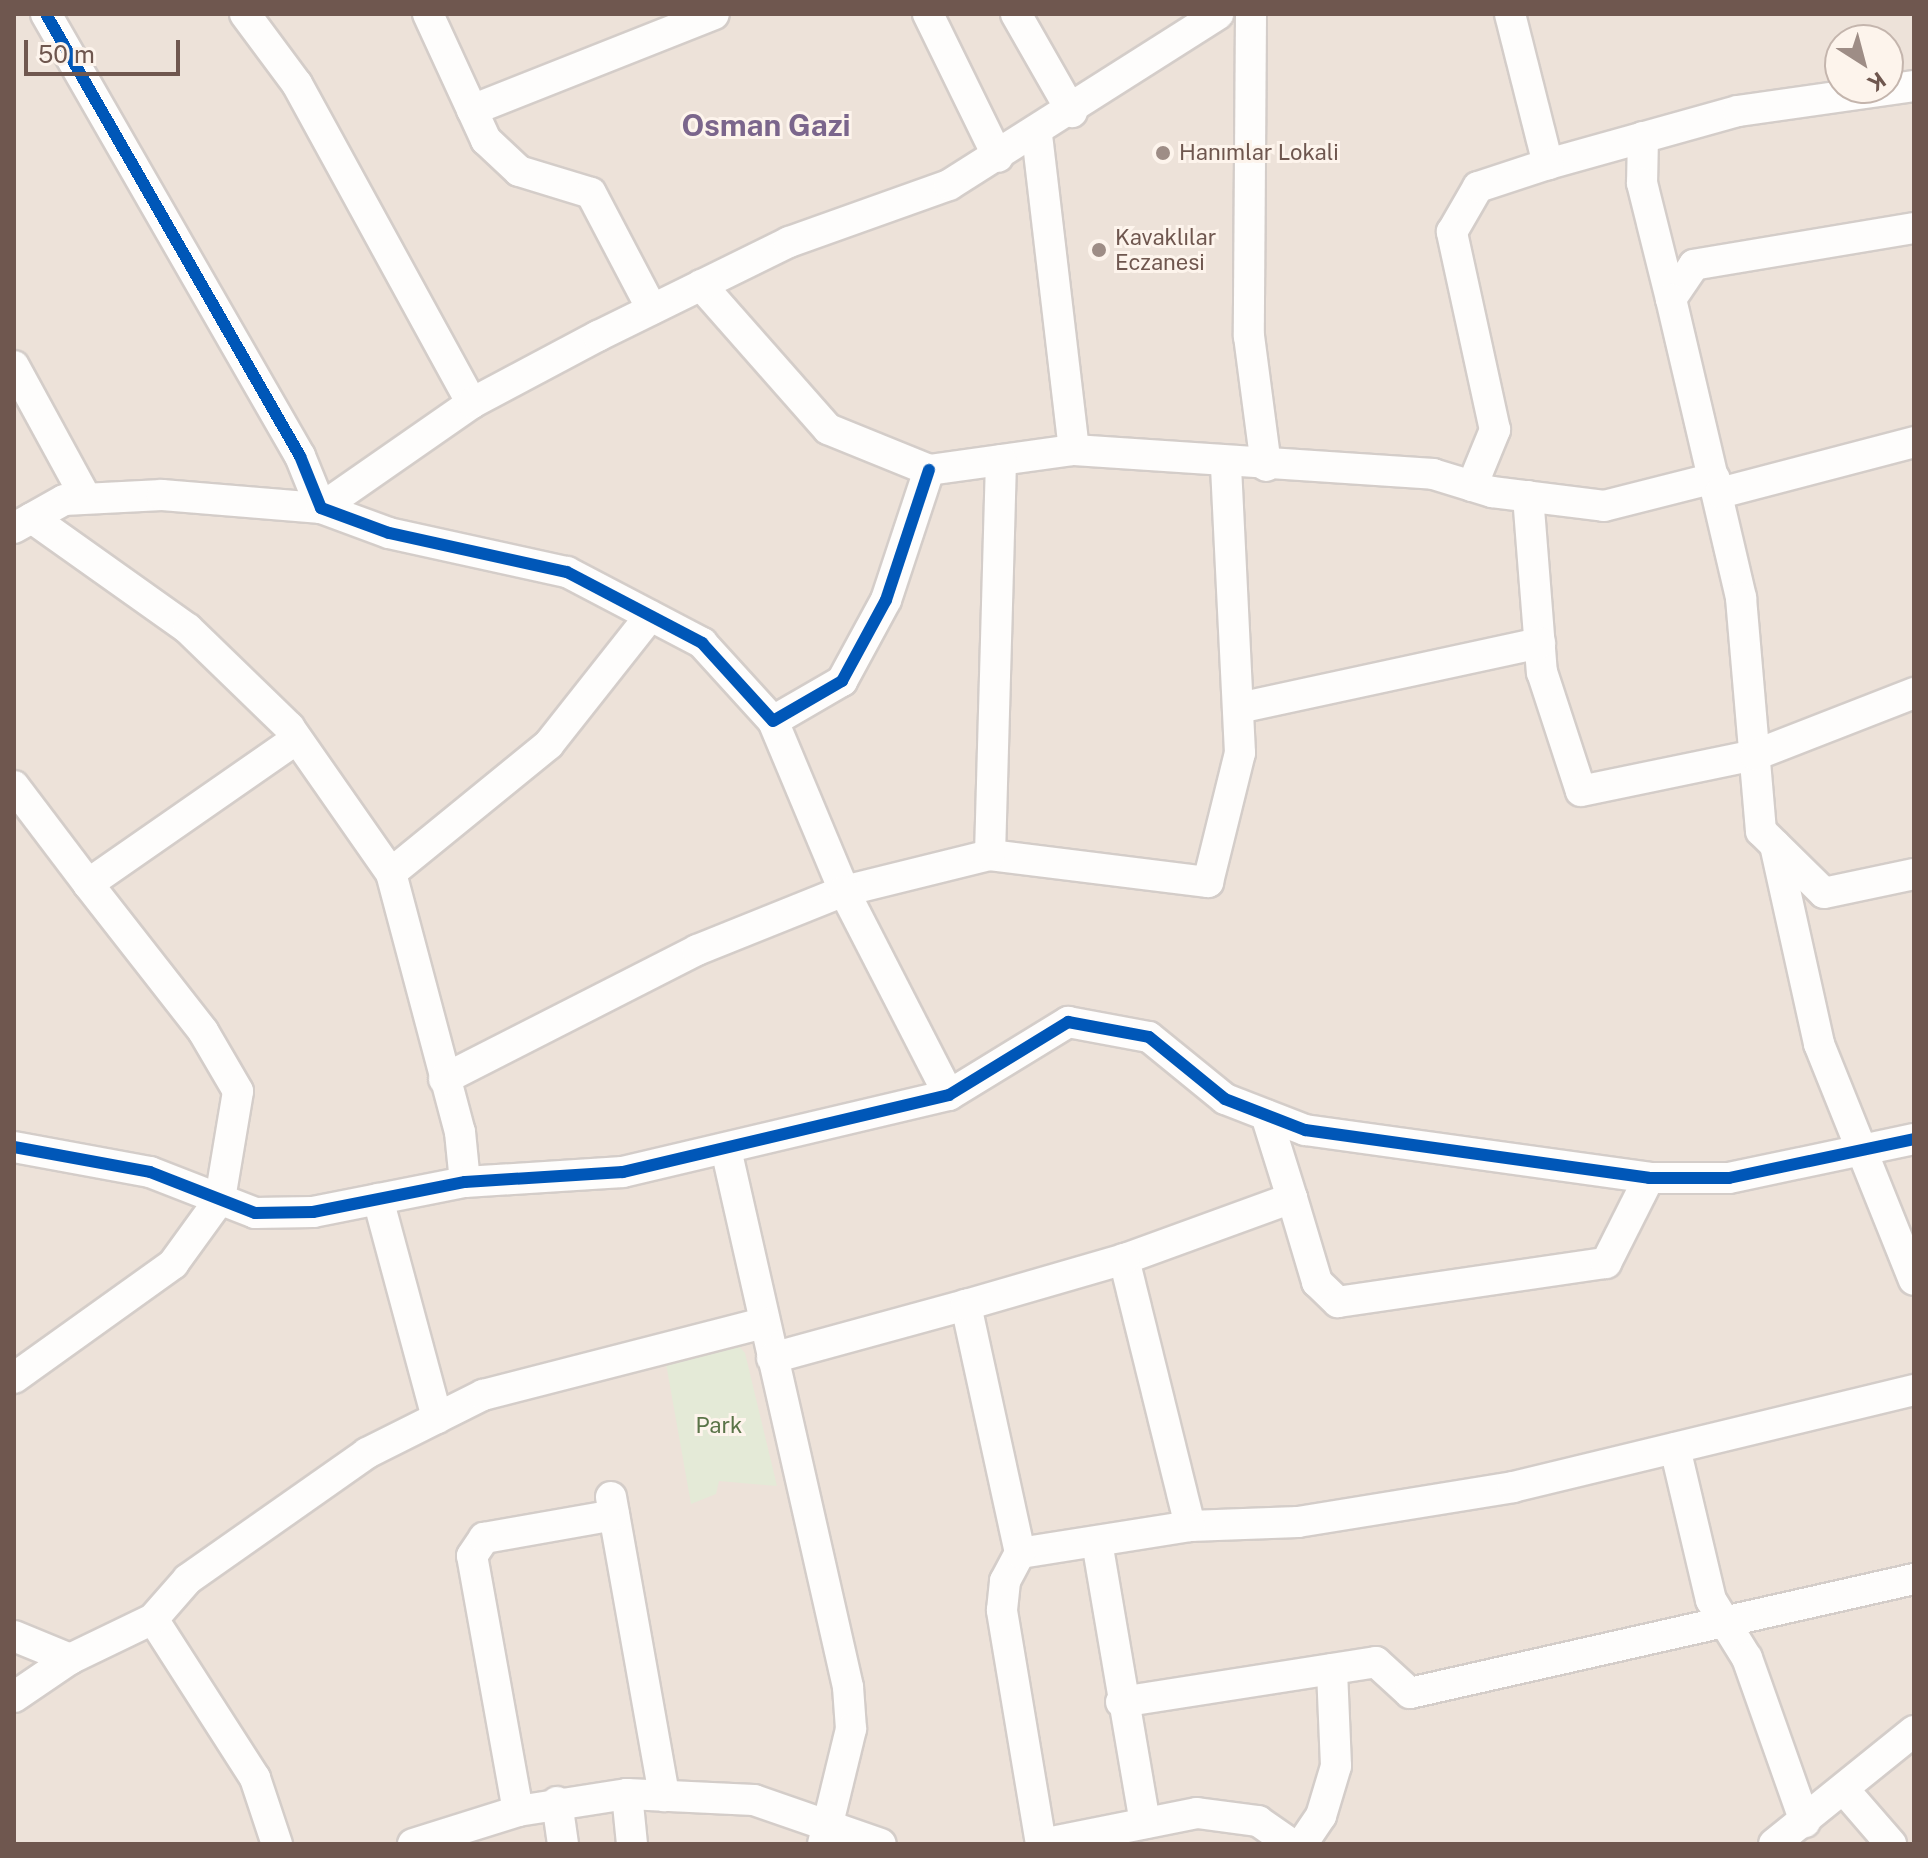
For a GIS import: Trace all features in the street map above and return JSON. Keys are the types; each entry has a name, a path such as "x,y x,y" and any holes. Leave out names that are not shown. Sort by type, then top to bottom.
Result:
{"street":[{"path":"46,14 300,456 321,508"},
{"path":"245,14 297,84 472,403"},
{"path":"428,14 486,140 519,171 591,193 652,309"},
{"path":"472,110 714,14"},
{"path":"928,14 998,157"},
{"path":"1016,14 1072,112"},
{"path":"321,508 472,403 652,309 789,242 949,185 1037,135 1218,14"},
{"path":"1251,14 1249,336 1266,466"},
{"path":"1510,14 1548,164"},
{"path":"1472,486 1495,430 1452,232 1478,187 1548,164 1738,111 1914,86"},
{"path":"1037,135 1074,450"},
{"path":"1643,137 1642,183 1718,486 1741,598 1761,831 1824,893 1914,874"},
{"path":"1671,299 1694,265 1914,228"},
{"path":"701,285 828,429 929,470 1074,450 1226,465 1433,474 1472,486 1604,506 1718,486 1914,442"},
{"path":"14,366 86,498"},
{"path":"990,855 1001,460"},
{"path":"444,1079 697,950 844,891 990,855 1208,882 1240,753 1226,465"},
{"path":"773,721 842,681 886,600 929,470"},
{"path":"465,1182 444,1079 391,873 297,739 188,629 23,523 64,500 86,498 162,495 321,508 389,533 567,572 702,643 773,721 844,891 949,1095"},
{"path":"1528,496 1542,672 1581,791 1755,755 1914,693"},
{"path":"391,873 549,744 650,616"},
{"path":"1239,708 1540,643"},
{"path":"88,884 297,739"},
{"path":"14,786 203,1031 238,1091 220,1199 173,1264 14,1378"},
{"path":"1775,845 1819,1044 1914,1280"},
{"path":"14,1147 150,1172 255,1213 313,1212 465,1182 623,1172 949,1095 1068,1022 1149,1037 1225,1099 1305,1130 1649,1178 1729,1178 1914,1139"},
{"path":"1266,1115 1317,1282 1338,1302 1606,1263 1649,1178"},
{"path":"726,1149 848,1687 851,1729 824,1834"},
{"path":"772,1358 1124,1259 1292,1198"},
{"path":"378,1199 437,1418"},
{"path":"1124,1259 1190,1526"},
{"path":"966,1305 1020,1553 1005,1581 1002,1610 1042,1844 1101,1838 1145,1823 1197,1813 1258,1821 1291,1844"},
{"path":"14,1697 70,1659 153,1619 188,1579 367,1453 483,1395 600,1360 764,1323"},
{"path":"1020,1553 1190,1526 1298,1522 1483,1492 1914,1390"},
{"path":"1675,1448 1696,1550 1722,1620 1747,1658 1805,1822"},
{"path":"518,1811 472,1556 484,1538 612,1505 664,1796"},
{"path":"1097,1542 1121,1702 1145,1823"},
{"path":"1121,1702 1376,1662 1410,1693 1914,1579"},
{"path":"153,1619 255,1778 277,1844"},
{"path":"14,1636 70,1659"},
{"path":"1302,1844 1321,1816 1336,1766 1332,1669"},
{"path":"1774,1844 1846,1792 1914,1731"},
{"path":"1846,1792 1891,1844"},
{"path":"413,1844 518,1811 557,1802 627,1794 754,1800 824,1834 881,1844"},
{"path":"627,1794 632,1844"},
{"path":"557,1802 563,1844"}],"shaded area":[{"path":"14,14 1914,14 1914,1844 14,1844"}],"green space":[{"name":"Park","path":"734,1341 745,1353 777,1486 719,1481 716,1494 691,1504 665,1358"}],"cycle path":[{"path":"46,14 300,456 321,508 389,533 567,572 702,643 773,721 842,681 886,600 929,470"},
{"path":"14,1147 150,1172 255,1213 313,1212 465,1182 623,1172 949,1095 1068,1022 1149,1037 1225,1099 1305,1130 1649,1178 1729,1178 1914,1139"}],"place":[{"name":"Hanımlar Lokali","path":"1163,153"},
{"name":"Kavaklılar Eczanesi","path":"1099,250"}],"district":[{"name":"Osman Gazi","path":"766,125"}]}
